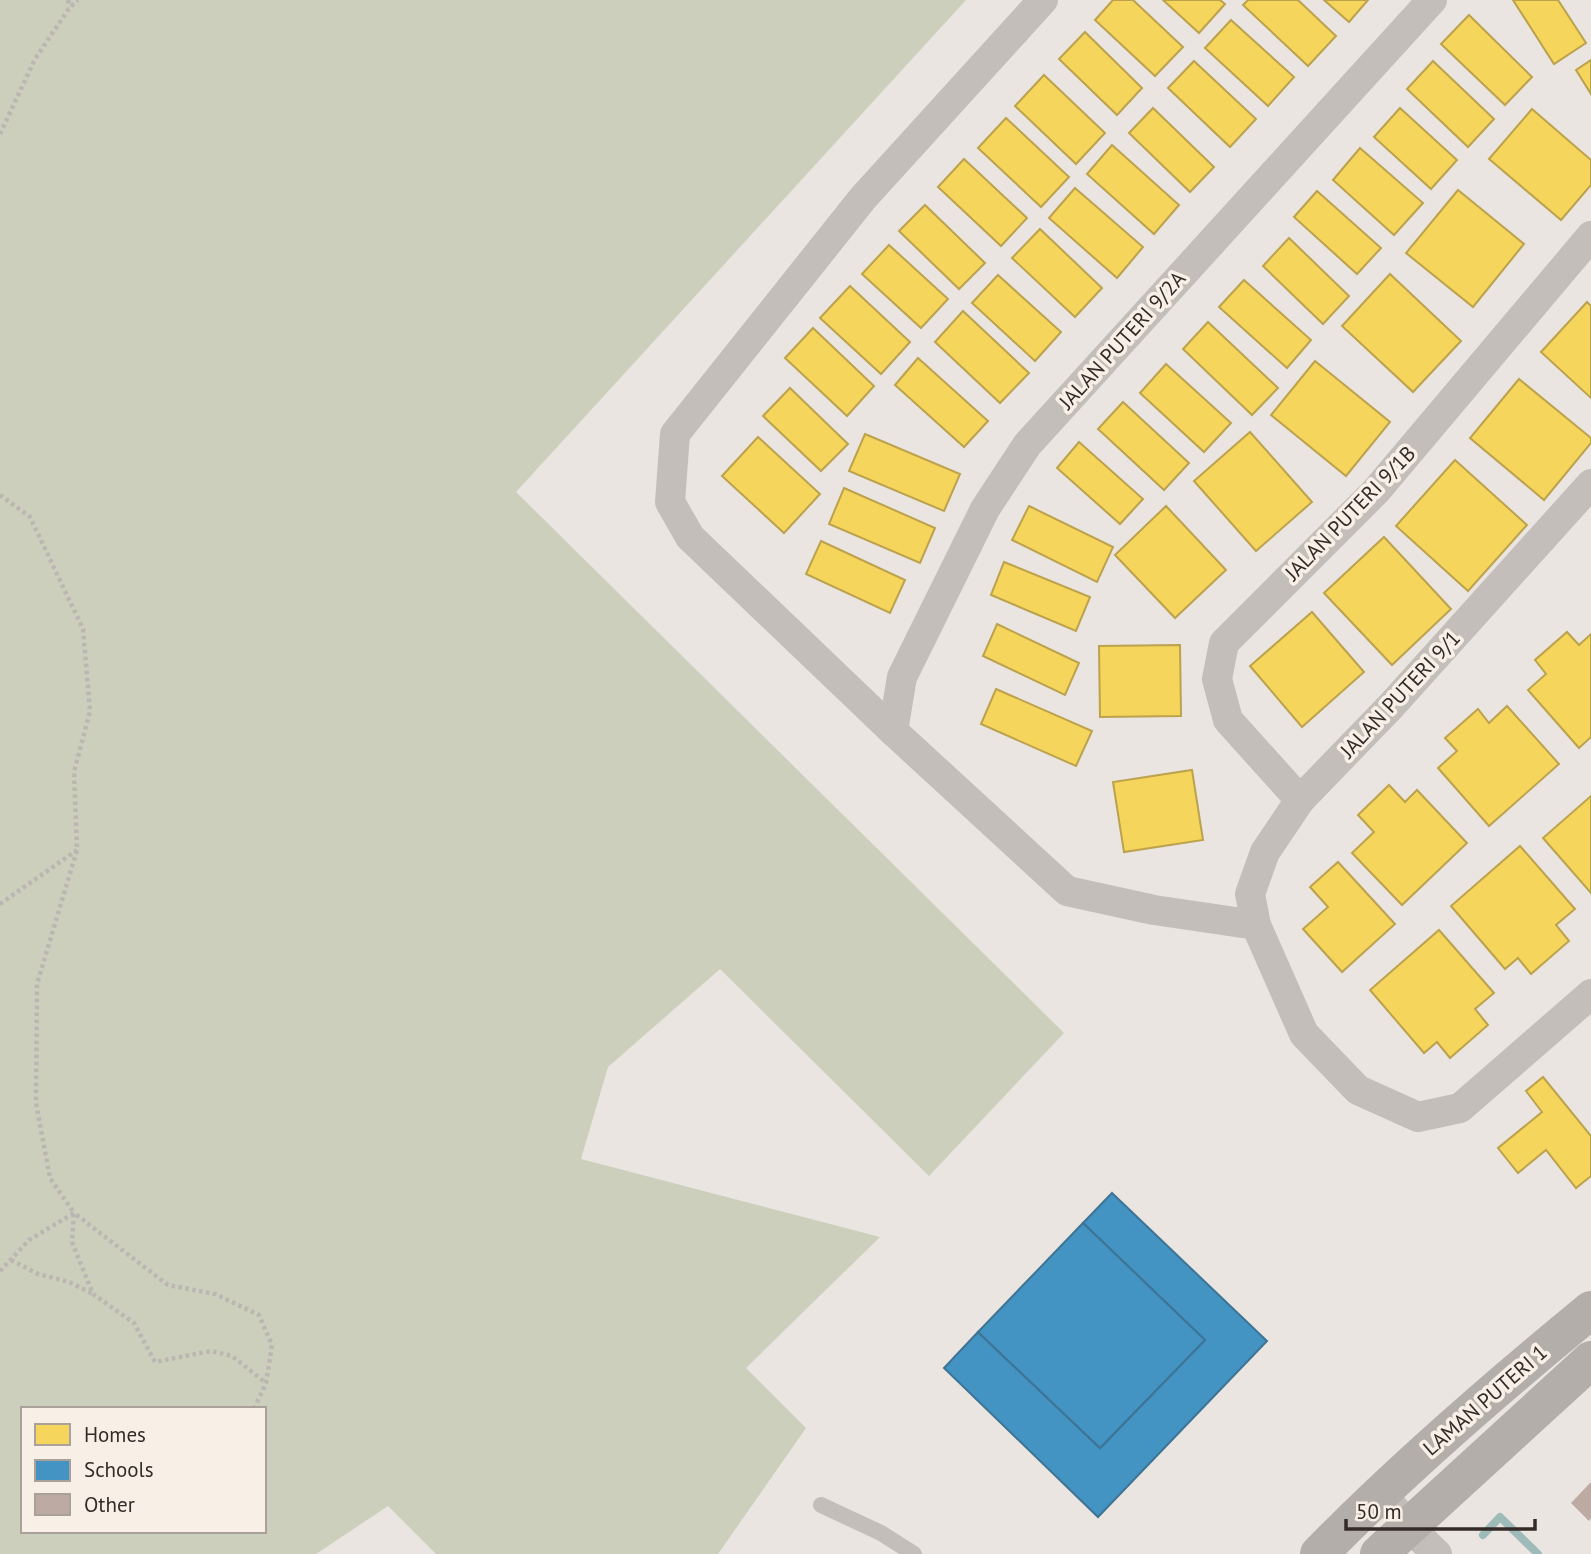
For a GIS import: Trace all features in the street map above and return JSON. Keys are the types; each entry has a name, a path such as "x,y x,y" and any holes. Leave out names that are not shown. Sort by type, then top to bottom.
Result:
{"main road":[{"name":"LAMAN PUTERI 1","path":"1319,1554 1381,1492 1530,1359 1591,1310"},
{"name":"LAMAN PUTERI 1","path":"1379,1554 1591,1360"}],"street":[{"path":"1043,0 863,198 675,434 670,502 690,537 1066,891 1154,910 1256,925"},
{"name":"JALAN PUTERI 9/2A","path":"893,731 902,677 985,509 1027,445 1433,0"},
{"name":"JALAN PUTERI 9/1B","path":"1300,800 1228,720 1217,679 1224,643 1376,491 1591,236"},
{"name":"JALAN PUTERI 9/1","path":"1591,484 1391,706 1300,800 1265,852 1250,894 1256,925 1304,1034 1358,1090 1418,1117 1460,1108 1591,994"},
{"path":"1381,1492 1408,1526 1437,1554"}],"lane":[{"path":"821,1506 881,1533 914,1554"}],"path":[{"path":"68,0 70,6"},
{"path":"0,134 35,59 70,6 78,0"},
{"path":"0,495 30,517 83,629 90,710 74,772 78,850 37,985 36,1103 50,1178 74,1213 167,1285 215,1294 259,1315 272,1345 267,1383 255,1407"},
{"path":"0,904 78,850"},
{"path":"0,1271 29,1240 74,1213"},
{"path":"74,1213 72,1242 93,1294"},
{"path":"11,1260 38,1274 69,1282 93,1294 134,1323 155,1362 211,1351 232,1356 267,1383"}],"green space":[{"path":"0,0 966,0 516,492 1064,1033 929,1176 720,969 608,1067 581,1159 880,1237 746,1368 806,1428 718,1554 436,1554 388,1506 316,1554 0,1554"}],"building: Homes":[{"path":"1113,0 1133,0 1183,47 1155,76 1095,20"},
{"path":"1163,0 1220,0 1225,4 1199,33"},
{"path":"1248,0 1298,0 1336,36 1308,66 1243,5"},
{"path":"1324,0 1368,0 1349,22"},
{"path":"1513,0 1558,0 1586,43 1554,64"},
{"path":"1469,15 1532,77 1505,105 1441,44"},
{"path":"1231,20 1294,77 1268,106 1205,48"},
{"path":"1085,32 1142,88 1117,115 1059,59"},
{"path":"1591,60 1591,94 1576,70"},
{"path":"1194,61 1256,119 1230,147 1168,88"},
{"path":"1433,61 1494,119 1468,147 1407,89"},
{"path":"1044,75 1105,133 1076,164 1015,106"},
{"path":"1153,108 1214,167 1190,192 1129,133"},
{"path":"1400,108 1457,160 1431,189 1374,137"},
{"path":"1532,109 1591,160 1591,185 1561,220 1489,159"},
{"path":"1006,118 1069,177 1041,207 978,148"},
{"path":"1112,145 1179,205 1154,234 1087,174"},
{"path":"1360,148 1423,203 1394,235 1333,180"},
{"path":"964,159 1027,218 1001,246 938,187"},
{"path":"1075,188 1143,247 1117,278 1049,218"},
{"path":"1458,190 1524,244 1473,307 1406,253"},
{"path":"1317,191 1381,248 1357,274 1294,217"},
{"path":"925,205 985,263 959,289 899,231"},
{"path":"1040,229 1102,288 1075,317 1012,258"},
{"path":"1289,238 1349,296 1323,324 1263,266"},
{"path":"889,245 948,299 921,328 862,274"},
{"path":"1390,274 1461,341 1413,392 1342,326"},
{"path":"998,275 1061,332 1035,361 972,303"},
{"path":"1244,280 1311,340 1287,368 1219,307"},
{"path":"850,286 910,342 881,374 820,318"},
{"path":"1587,302 1591,306 1591,398 1541,352"},
{"path":"963,311 1029,373 1000,403 935,342"},
{"path":"1208,322 1278,388 1252,415 1183,349"},
{"path":"813,328 874,386 847,416 785,358"},
{"path":"918,358 988,421 964,447 895,385"},
{"path":"1315,361 1390,422 1346,476 1271,415"},
{"path":"1166,364 1231,423 1204,452 1140,393"},
{"path":"1519,379 1591,438 1591,443 1544,500 1470,438"},
{"path":"790,388 848,444 821,471 763,416"},
{"path":"1123,402 1189,463 1164,490 1098,429"},
{"path":"1250,432 1312,502 1256,551 1194,481"},
{"path":"865,434 960,474 944,511 849,471"},
{"path":"758,437 820,494 784,533 722,476"},
{"path":"1079,442 1143,499 1120,524 1057,468"},
{"path":"1455,460 1527,525 1468,591 1396,526"},
{"path":"844,488 935,528 920,563 829,524"},
{"path":"1029,506 1113,547 1097,582 1012,540"},
{"path":"1166,506 1226,570 1175,618 1115,555"},
{"path":"1384,537 1451,609 1392,665 1324,593"},
{"path":"821,541 905,580 890,613 806,574"},
{"path":"1004,562 1090,597 1076,631 991,595"},
{"path":"1312,612 1364,672 1302,727 1250,666"},
{"path":"997,624 1079,663 1065,695 983,656"},
{"path":"1567,632 1579,645 1591,634 1591,737 1579,748 1528,690 1546,674 1535,660"},
{"path":"1180,645 1181,716 1100,717 1099,646"},
{"path":"996,689 1092,731 1076,766 981,724"},
{"path":"1507,706 1559,764 1489,826 1438,768 1457,751 1445,738 1478,709 1489,723"},
{"path":"1192,770 1203,840 1124,852 1113,782"},
{"path":"1389,785 1405,802 1417,790 1467,843 1402,905 1352,853 1374,832 1358,815"},
{"path":"1591,796 1591,893 1543,838"},
{"path":"1520,846 1575,909 1556,925 1569,941 1531,974 1518,958 1505,969 1451,906"},
{"path":"1338,862 1395,924 1342,972 1303,929 1328,907 1310,887"},
{"path":"1439,930 1494,993 1475,1009 1488,1025 1450,1058 1437,1042 1424,1053 1370,990"},
{"path":"1543,1077 1591,1136 1591,1176 1576,1188 1546,1150 1518,1173 1498,1148 1542,1112 1526,1091"}],"building: Schools":[{"path":"1112,1193 1267,1341 1098,1517 944,1368 978,1332 1100,1448 1205,1340 1083,1223"},
{"path":"1083,1223 1205,1340 1100,1448 978,1332"}],"building: Other":[{"path":"1591,1482 1591,1518 1589,1521 1571,1503"}],"waterway":[{"path":"1483,1535 1500,1517 1538,1554"}]}
